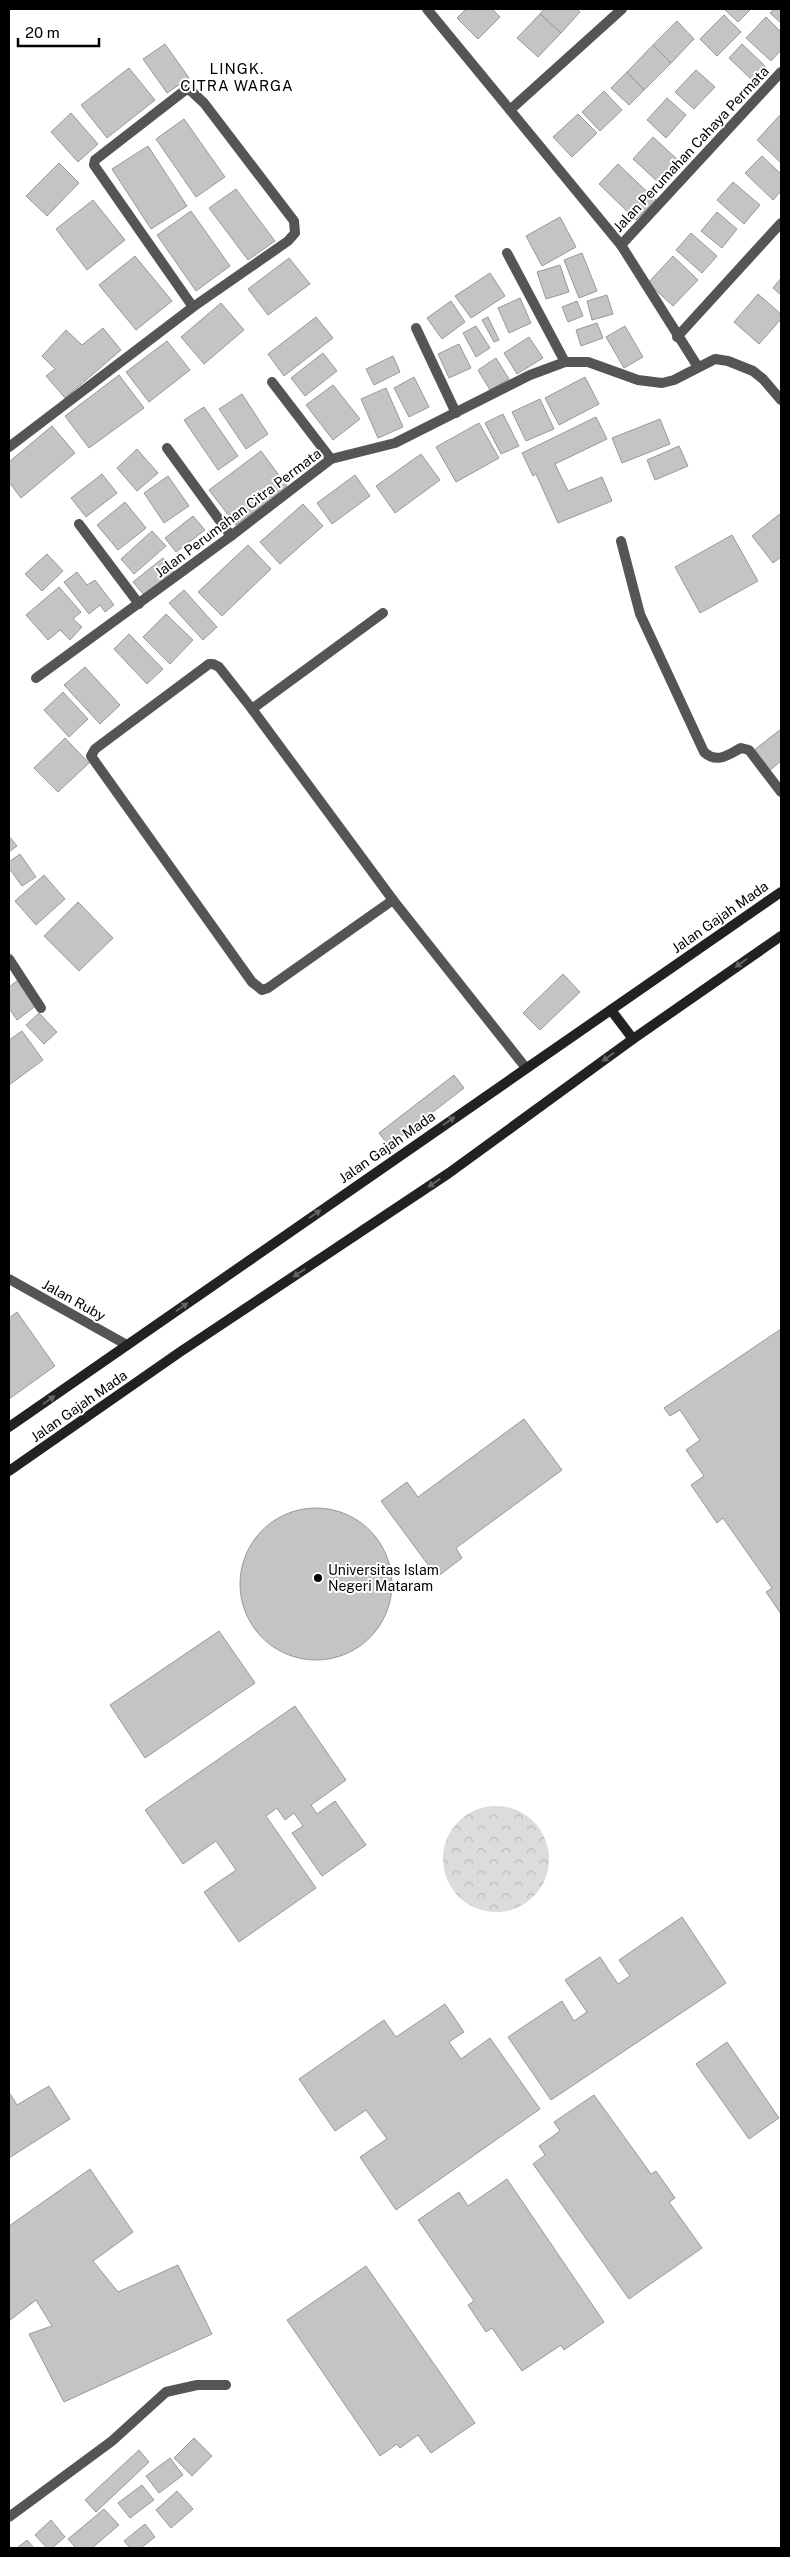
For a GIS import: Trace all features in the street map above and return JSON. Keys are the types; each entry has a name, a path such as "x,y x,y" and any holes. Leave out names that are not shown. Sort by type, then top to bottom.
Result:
{"main road":[{"name":"Jalan Gajah Mada","path":"9,1427 781,892"},
{"name":"Jalan Gajah Mada","path":"9,1471 180,1352 449,1174 633,1039 781,936"},
{"path":"611,1010 633,1039"}],"street":[{"path":"428,9 621,245 677,337 698,367"},
{"path":"510,110 622,9"},
{"name":"Jalan Perumahan Cahaya Permata","path":"621,245 781,72"},
{"path":"9,448 193,307 292,238 296,227 204,103 189,89 184,90 95,160 94,166 193,307"},
{"path":"677,337 781,223"},
{"path":"507,253 564,362"},
{"path":"416,328 456,412"},
{"name":"Jalan Perumahan Citra Permata","path":"36,678 231,536 331,459 352,452 395,443 530,375 564,362 588,362 638,380 662,384 674,380 715,359 741,365 763,379 781,400"},
{"path":"272,382 331,459"},
{"path":"167,448 231,536"},
{"path":"79,524 138,604"},
{"path":"621,541 640,614 704,752 710,757 721,759 741,748 749,750 781,792"},
{"path":"252,709 383,613"},
{"path":"393,900 268,988 262,990 252,982 91,756 95,749 209,664 219,667 393,900 526,1068"},
{"path":"9,959 41,1008"},
{"name":"Jalan Ruby","path":"9,1279 127,1345"},
{"path":"9,2517 112,2441 166,2392 197,2385 226,2386"}],"green space":[{"path":"496,1806 516,1810 533,1822 545,1839 549,1859 545,1879 533,1896 516,1908 496,1912 476,1908 459,1896 447,1879 443,1859 447,1839 459,1822 476,1810"}],"building":[{"path":"466,9 492,9 500,17 478,39 457,18"},
{"path":"544,9 577,9 580,12 561,33 540,14"},
{"path":"724,9 751,9 738,22"},
{"path":"774,9 781,9 781,23 770,13"},
{"path":"540,14 561,33 538,57 517,38"},
{"path":"724,15 741,32 717,56 700,39"},
{"path":"766,17 781,32 781,50 771,61 746,38"},
{"path":"677,21 694,39 671,63 653,45"},
{"path":"165,44 189,78 167,93 143,59"},
{"path":"742,44 765,66 752,80 729,58"},
{"path":"653,45 671,63 644,90 627,72"},
{"path":"129,68 155,100 107,138 81,105"},
{"path":"696,70 715,87 694,109 675,92"},
{"path":"627,72 644,90 629,105 611,88"},
{"path":"604,91 622,110 600,131 582,112"},
{"path":"667,98 686,115 666,138 647,120"},
{"path":"71,113 98,144 78,162 51,132"},
{"path":"578,114 597,133 572,157 553,137"},
{"path":"781,114 781,163 757,140"},
{"path":"184,119 225,177 196,197 156,139"},
{"path":"653,137 678,160 658,182 633,159"},
{"path":"148,146 187,206 151,229 112,169"},
{"path":"762,156 781,174 781,191 773,200 745,173"},
{"path":"59,163 79,183 47,216 26,196"},
{"path":"618,164 656,200 636,220 599,184"},
{"path":"733,182 760,205 744,224 717,200"},
{"path":"236,189 275,241 248,260 209,208"},
{"path":"93,200 125,240 87,270 56,229"},
{"path":"191,211 230,266 196,291 157,235"},
{"path":"717,212 737,229 722,248 701,231"},
{"path":"560,217 576,247 542,266 526,236"},
{"path":"691,233 717,256 702,273 676,250"},
{"path":"582,253 597,291 579,298 564,260"},
{"path":"135,256 172,301 136,330 99,285"},
{"path":"673,256 698,280 673,306 648,283"},
{"path":"289,258 310,284 268,315 248,289"},
{"path":"560,265 569,292 546,299 537,272"},
{"path":"490,273 505,296 471,318 455,296"},
{"path":"781,278 781,295 773,288"},
{"path":"758,294 781,314 781,319 759,344 734,322"},
{"path":"607,295 613,314 592,320 587,301"},
{"path":"520,298 531,323 509,333 498,308"},
{"path":"451,301 465,322 442,339 427,318"},
{"path":"577,301 583,316 568,322 562,307"},
{"path":"221,303 244,330 204,364 181,337"},
{"path":"316,317 333,338 284,376 268,354"},
{"path":"488,317 499,340 494,342 482,320"},
{"path":"597,323 603,338 581,346 576,330"},
{"path":"476,326 490,348 476,357 463,333"},
{"path":"625,326 643,357 624,368 606,337"},
{"path":"103,328 121,350 65,398 46,376 55,369 42,356 66,330 82,345"},
{"path":"529,337 543,358 517,374 504,353"},
{"path":"167,341 190,370 149,402 126,372"},
{"path":"459,344 471,368 449,378 438,354"},
{"path":"323,353 337,371 305,396 291,378"},
{"path":"393,356 400,372 374,385 366,369"},
{"path":"496,358 509,379 490,390 478,370"},
{"path":"119,375 144,408 89,448 65,416"},
{"path":"414,377 429,407 409,417 394,388"},
{"path":"585,377 599,404 559,425 545,398"},
{"path":"333,385 360,419 333,440 306,405"},
{"path":"386,388 403,427 378,438 361,399"},
{"path":"242,394 268,434 246,449 219,409"},
{"path":"540,399 554,429 526,441 512,412"},
{"path":"204,407 238,456 218,470 184,420"},
{"path":"503,414 519,446 501,454 485,423"},
{"path":"596,417 607,439 555,464 568,491 602,477 612,501 558,523 536,474 533,476 522,453"},
{"path":"660,419 670,444 622,463 612,438"},
{"path":"479,423 499,458 456,482 436,447"},
{"path":"52,426 75,453 21,498 9,482 9,462"},
{"path":"679,446 688,466 655,480 647,460"},
{"path":"137,449 158,473 137,491 117,468"},
{"path":"261,451 287,486 236,525 209,490"},
{"path":"421,454 440,480 395,513 376,486"},
{"path":"102,474 117,493 86,517 71,498"},
{"path":"355,475 370,496 332,524 317,503"},
{"path":"168,476 189,506 164,523 144,493"},
{"path":"125,502 146,528 118,550 97,525"},
{"path":"303,504 323,526 280,564 260,542"},
{"path":"781,513 781,557 773,563 752,536"},
{"path":"193,516 205,530 176,552 165,538"},
{"path":"152,531 166,546 134,574 121,559"},
{"path":"732,535 758,581 700,613 675,567"},
{"path":"248,545 271,569 222,616 198,592"},
{"path":"47,554 63,571 42,591 25,574"},
{"path":"163,558 174,572 145,596 133,582"},
{"path":"77,572 87,585 95,580 114,605 105,612 100,605 89,614 64,582"},
{"path":"59,587 81,612 73,619 82,627 70,640 60,630 48,640 26,615"},
{"path":"184,590 217,627 203,640 169,603"},
{"path":"166,614 193,640 170,664 143,637"},
{"path":"129,634 163,669 147,684 114,649"},
{"path":"85,667 120,705 100,724 64,685"},
{"path":"63,692 88,719 69,737 44,710"},
{"path":"781,729 781,761 769,771 753,751"},
{"path":"65,738 89,763 58,792 34,768"},
{"path":"9,836 17,846 9,852"},
{"path":"20,854 36,877 22,886 9,868 9,862"},
{"path":"44,875 65,899 36,925 15,901"},
{"path":"78,902 113,938 79,971 44,936"},
{"path":"563,974 580,992 540,1030 523,1013"},
{"path":"18,980 37,1005 17,1020 9,1008 9,987"},
{"path":"39,1013 57,1032 44,1044 26,1025"},
{"path":"22,1031 43,1060 9,1085 9,1040"},
{"path":"454,1075 464,1088 389,1146 379,1133"},
{"path":"17,1312 55,1366 9,1399 9,1318"},
{"path":"781,1329 781,1614 766,1592 772,1588 723,1518 717,1523 691,1485 704,1476 686,1450 700,1440 680,1410 670,1416 664,1408"},
{"path":"524,1419 562,1470 456,1548 462,1558 437,1577 381,1501 407,1482 418,1497"},
{"path":"316,1508 331,1509 345,1513 358,1520 370,1530 380,1542 387,1555 391,1569 391,1599 387,1613 380,1626 370,1638 358,1648 345,1655 331,1659 316,1660 301,1659 287,1655 274,1648 262,1638 252,1626 245,1613 241,1599 240,1584 241,1569 245,1555 252,1542 262,1530 274,1520 287,1513 301,1509"},
{"path":"219,1631 255,1683 145,1758 110,1705"},
{"path":"295,1706 346,1780 311,1805 317,1814 335,1801 366,1845 322,1876 292,1833 303,1826 294,1813 285,1820 277,1808 266,1816 316,1888 239,1942 204,1892 236,1870 216,1841 183,1864 145,1810"},
{"path":"682,1917 726,1983 551,2100 508,2037 562,2001 574,2021 587,2012 565,1980 600,1957 618,1984 630,1976 619,1960"},
{"path":"445,2004 464,2032 449,2042 461,2059 490,2038 540,2109 396,2210 360,2157 387,2139 366,2110 335,2131 299,2079 384,2020 396,2037"},
{"path":"727,2042 779,2118 749,2139 696,2064"},
{"path":"49,2086 70,2119 9,2158 9,2092 17,2105"},
{"path":"594,2095 651,2174 656,2171 675,2198 669,2202 702,2248 629,2299 533,2164 545,2155 539,2146 560,2131 554,2122"},
{"path":"90,2169 133,2232 93,2261 118,2292 178,2265 212,2334 64,2402 29,2334 52,2326 36,2300 9,2321 9,2226"},
{"path":"507,2179 604,2322 564,2350 561,2345 522,2371 492,2328 486,2332 468,2305 474,2301 418,2220 459,2192 468,2206"},
{"path":"366,2266 475,2423 431,2453 418,2435 400,2448 397,2444 380,2456 287,2320"},
{"path":"194,2438 212,2456 192,2476 174,2458"},
{"path":"139,2450 149,2462 96,2512 85,2500"},
{"path":"170,2458 183,2475 159,2493 146,2476"},
{"path":"142,2485 154,2500 130,2518 118,2503"},
{"path":"177,2491 193,2509 171,2528 156,2510"},
{"path":"104,2509 119,2525 92,2548 76,2548 68,2539"},
{"path":"51,2520 65,2537 52,2548 47,2548 35,2535"},
{"path":"145,2524 155,2537 141,2548 130,2548 124,2541"},
{"path":"27,2540 34,2548 17,2548"}],"place":[{"name":"Universitas Islam Negeri Mataram","path":"318,1578"}],"district":[{"name":"LINGK. CITRA WARGA","path":"237,76"}]}
